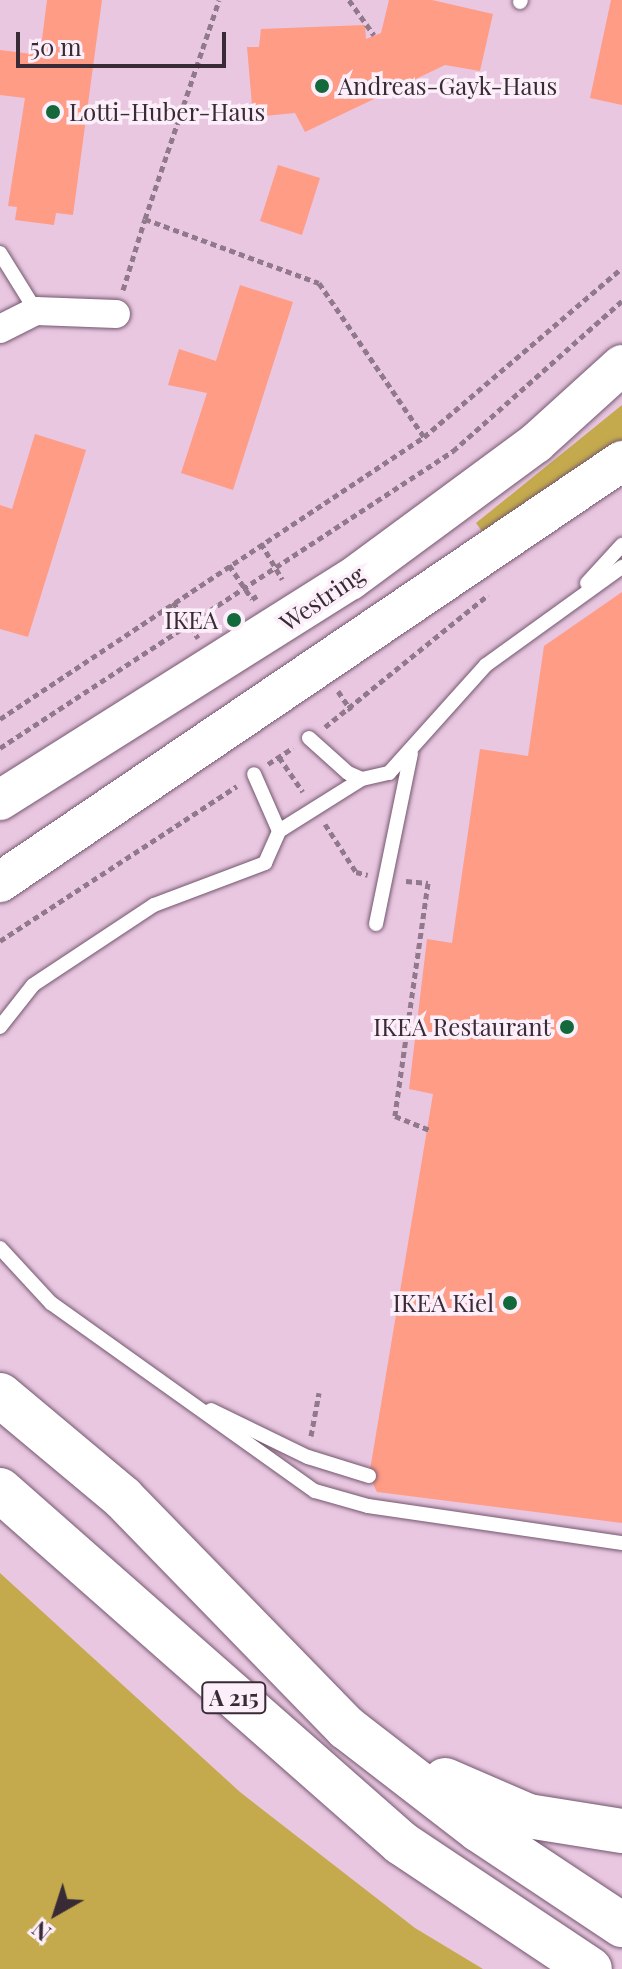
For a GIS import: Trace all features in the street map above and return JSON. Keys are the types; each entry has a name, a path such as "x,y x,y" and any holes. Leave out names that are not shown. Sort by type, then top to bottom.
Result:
{"highway":[{"path":"0,1395 123,1498 347,1728 479,1830 622,1925"},
{"name":"A 215","path":"0,1490 326,1780 476,1897 590,1969"},
{"path":"347,1728 487,1802 622,1831"},
{"path":"476,1897 558,1969"}],"main road":[{"name":"Westring","path":"0,800 350,580 536,443 622,365"},
{"path":"0,882 622,461"}],"street":[{"path":"0,329 36,311 116,314"}],"lane":[{"path":"0,253 36,311"},
{"path":"576,595 622,545"},
{"path":"0,1027 33,985 154,905 265,863 279,831 362,779 389,773 486,665 576,595 622,567"},
{"path":"309,738 336,767 362,779"},
{"path":"376,924 412,750"},
{"path":"254,774 279,831"},
{"path":"0,1248 51,1303 315,1491 368,1506 622,1543"},
{"path":"185,1398 308,1457 369,1476"}],"path":[{"path":"116,314 219,0"},
{"path":"349,0 374,35"},
{"path":"145,219 319,283 424,437"},
{"path":"0,719 424,437 622,268"},
{"path":"0,748 279,569 476,433 622,301"},
{"path":"229,565 252,599 285,578 261,543"},
{"path":"332,723 501,584"},
{"path":"173,602 198,639"},
{"path":"334,684 351,710"},
{"path":"270,762 286,752"},
{"path":"0,941 226,793"},
{"path":"308,1457 319,1393"}],"shaded area":[{"path":"622,405 622,442 484,534 476,523"},
{"path":"0,1573 240,1792 415,1928 483,1969 0,1969"}],"building":[{"name":"Lotti-Huber-Haus","path":"47,0 102,0 73,215 56,213 54,225 15,220 17,207 8,206 25,98 0,95 0,50 40,55"},
{"name":"Andreas-Gayk-Haus","path":"389,0 432,0 493,14 480,71 445,65 305,132 295,113 253,117 247,47 259,47 261,29 365,25 366,39 381,33"},
{"path":"611,0 622,0 622,105 590,98"},
{"path":"278,165 320,178 302,235 260,221"},
{"path":"240,285 293,302 233,490 181,473 207,393 168,385 179,349 216,361"},
{"path":"35,434 86,450 28,637 0,629 0,505 12,509"},
{"name":"IKEA Kiel","path":"622,592 622,1523 377,1492 369,1476 433,1094 409,1089 427,939 452,943 480,749 528,756 544,646"}],"place":[{"name":"Andreas-Gayk-Haus","path":"322,86"},
{"name":"Lotti-Huber-Haus","path":"53,112"},
{"name":"IKEA","path":"234,620"},
{"name":"IKEA Restaurant","path":"567,1027"},
{"name":"IKEA Kiel","path":"510,1303"}]}
